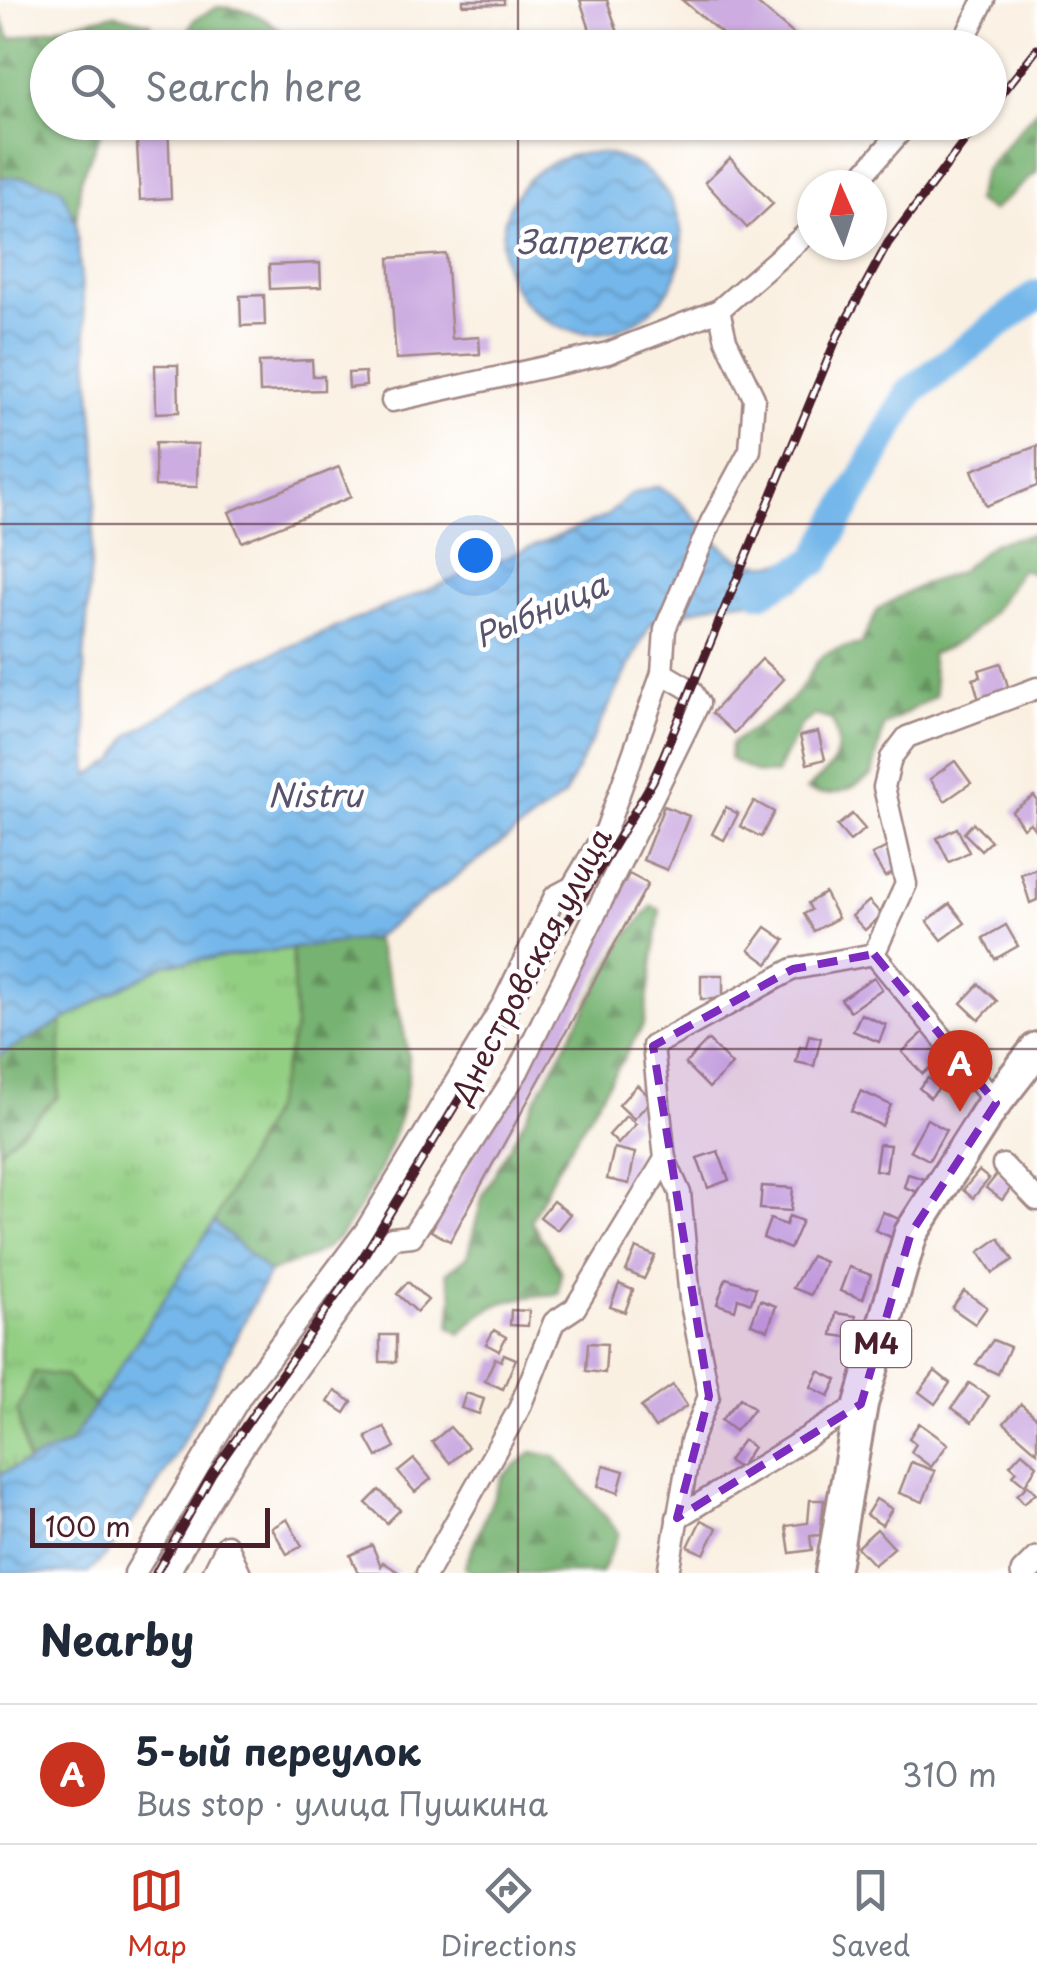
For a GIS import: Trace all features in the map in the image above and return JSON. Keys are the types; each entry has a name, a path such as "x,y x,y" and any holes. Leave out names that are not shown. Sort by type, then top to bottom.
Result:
{"highway":[{"name":"M4","path":"832,1573 861,1404 911,1233 996,1102 1037,1050"}],"street":[{"path":"969,30 984,0"},
{"path":"867,170 893,140"},
{"path":"392,400 608,354 719,310 797,241"},
{"name":"Днестровская улица","path":"136,1573 241,1396 366,1230 503,1004 555,896 572,887 606,830 662,673 665,629 711,522 750,450 754,398 726,340 719,310"},
{"name":"Днестровская улица","path":"169,1573 205,1504 283,1387 392,1238 412,1236 518,1071 699,702 691,690 662,673"},
{"path":"874,954 906,884 884,787 891,758 907,736 1037,688"},
{"path":"668,1573 691,1442 709,1396 690,1299 680,1193 665,1159 652,1046 793,969 874,954"},
{"path":"874,954 996,1102"},
{"path":"428,1573 519,1409 554,1322 575,1308 665,1159"},
{"path":"1004,1166 1037,1200"},
{"path":"677,1518 861,1404"},
{"path":"213,1573 227,1544 240,1573"},
{"path":"1024,1573 1037,1560"}],"highlighted area":[{"path":"874,954 996,1103 911,1233 861,1404 677,1518 709,1396 653,1046 793,969"}],"green space":[{"path":"218,7 240,9 279,30 189,30 195,19"},
{"path":"114,14 150,23 152,30 47,30"},
{"path":"0,15 10,39 30,34 30,140 98,140 81,178 76,223 60,188 30,178 0,177"},
{"path":"1037,109 1037,172 992,211 975,201 984,171"},
{"path":"1037,533 1037,575 1021,569 994,609 973,631 931,654 936,695 884,726 872,775 841,792 806,790 830,767 837,752 832,720 815,715 801,725 776,774 757,773 730,759 731,744 788,702 818,660 831,651 861,644 878,609 923,584 959,572 993,543"},
{"path":"652,906 660,910 644,1024 552,1177 531,1221 561,1272 559,1294 504,1302 482,1313 460,1334 450,1327 453,1294 446,1273 467,1257 483,1195 625,938"},
{"path":"374,938 399,1011 408,1056 408,1077 395,1131 370,1188 340,1235 319,1253 269,1273 214,1222 272,1109 295,1029 292,948"},
{"path":"292,948 294,1032 282,1081 240,1179 184,1274 95,1406 65,1376 17,1412 28,1462 0,1474 0,1150 58,1097 62,1021 166,964"},
{"path":"62,1021 58,1097 0,1150 0,1055"},
{"path":"34,1372 65,1376 95,1406 70,1444 28,1462 17,1412"},
{"path":"532,1452 556,1457 619,1533 601,1573 474,1573 464,1568 502,1477"}],"water":[{"name":"Запретка","path":"592,153 626,160 655,180 675,209 682,243 675,277 655,306 626,326 592,333 558,326 529,306 509,277 502,243 509,209 529,180 558,160"},
{"name":"Nistru","path":"0,177 30,178 61,188 76,223 98,466 84,660 89,776 115,760 130,735 240,667 607,516 631,494 658,486 675,497 730,552 746,561 765,564 788,561 799,587 763,601 720,602 651,623 564,796 374,938 166,964 0,1055"},
{"path":"214,1222 269,1273 165,1472 141,1510 88,1573 0,1573 0,1474 70,1444"}],"building":[{"path":"463,0 504,0 504,4 463,5"},
{"path":"580,0 607,0 617,30 590,30"},
{"path":"682,0 753,0 789,30 718,30"},
{"path":"137,140 169,140 171,198 140,200"},
{"path":"730,158 773,204 747,228 705,182"},
{"path":"446,254 452,339 479,337 480,354 396,359 389,258"},
{"path":"320,263 321,287 270,289 269,265"},
{"path":"264,295 265,325 241,326 240,296"},
{"path":"312,360 313,376 324,376 324,390 260,392 259,362"},
{"path":"155,365 178,365 179,412 156,413"},
{"path":"365,372 366,386 349,388 348,373"},
{"path":"155,443 198,444 197,487 155,486"},
{"path":"1037,446 1037,486 986,506 972,470"},
{"path":"339,467 351,497 242,542 229,512"},
{"path":"762,659 784,679 734,733 712,713"},
{"path":"1001,663 1009,690 979,700 973,679 981,677 979,670"},
{"path":"818,732 825,759 807,764 800,736"},
{"path":"955,761 971,783 945,801 930,779"},
{"path":"1034,796 1035,830 1030,823 1023,828 1012,811"},
{"path":"754,801 774,812 761,837 740,826"},
{"path":"664,806 689,816 667,870 643,860"},
{"path":"726,807 738,814 724,840 712,834"},
{"path":"852,814 865,829 850,841 837,826"},
{"path":"973,823 991,841 981,850 964,833"},
{"path":"957,828 969,852 949,862 937,838"},
{"path":"887,847 900,869 885,877 872,855"},
{"path":"1037,869 1037,900 1030,903 1021,874"},
{"path":"629,874 648,884 450,1241 431,1231"},
{"path":"825,893 838,918 814,931 804,914 811,910 808,903"},
{"path":"869,901 882,915 865,930 852,916"},
{"path":"950,904 965,923 942,940 927,921"},
{"path":"1006,925 1018,946 995,959 983,938"},
{"path":"766,927 785,940 768,964 749,950"},
{"path":"701,975 723,975 723,999 701,999"},
{"path":"874,977 882,989 850,1011 841,999"},
{"path":"979,984 997,1001 979,1020 961,1003"},
{"path":"861,1014 886,1025 879,1042 853,1031"},
{"path":"925,1031 946,1053 923,1074 902,1052"},
{"path":"809,1035 821,1038 814,1066 796,1062 800,1046 806,1047"},
{"path":"708,1040 732,1065 709,1088 685,1064"},
{"path":"928,1078 939,1088 930,1098 919,1088"},
{"path":"637,1085 652,1099 634,1119 619,1105"},
{"path":"861,1091 891,1105 882,1126 851,1111"},
{"path":"626,1116 636,1124 618,1144 609,1135"},
{"path":"927,1119 946,1130 929,1160 910,1150"},
{"path":"879,1144 890,1145 886,1172 875,1170"},
{"path":"614,1148 635,1153 629,1184 607,1179"},
{"path":"718,1151 729,1180 708,1188 697,1158"},
{"path":"979,1171 989,1179 973,1198 963,1190"},
{"path":"999,1172 1014,1184 1002,1200 986,1188"},
{"path":"908,1174 924,1179 919,1193 904,1187"},
{"path":"762,1186 793,1188 791,1211 760,1209"},
{"path":"553,1201 570,1214 557,1230 540,1217"},
{"path":"883,1212 901,1220 893,1238 875,1230"},
{"path":"789,1216 802,1221 790,1249 763,1238 770,1219 786,1225"},
{"path":"999,1238 1013,1260 993,1273 979,1252"},
{"path":"636,1248 655,1256 644,1279 626,1271"},
{"path":"811,1256 825,1262 811,1295 793,1288"},
{"path":"849,1267 871,1275 863,1299 840,1291"},
{"path":"726,1278 756,1288 751,1303 738,1298 735,1310 717,1304"},
{"path":"408,1282 428,1300 417,1312 397,1294"},
{"path":"619,1284 633,1290 625,1312 610,1307"},
{"path":"964,1291 987,1307 975,1324 952,1308"},
{"path":"760,1300 776,1306 768,1330 751,1324"},
{"path":"511,1310 529,1311 528,1326 510,1325"},
{"path":"836,1313 856,1316 853,1338 832,1335"},
{"path":"494,1330 506,1337 499,1351 486,1344"},
{"path":"380,1335 396,1335 396,1362 380,1362"},
{"path":"993,1340 1010,1347 998,1374 976,1364"},
{"path":"588,1343 607,1344 605,1373 586,1371"},
{"path":"504,1354 516,1359 503,1389 485,1381 495,1358 501,1361"},
{"path":"819,1371 837,1380 829,1396 811,1387"},
{"path":"935,1371 950,1383 935,1404 919,1392"},
{"path":"969,1383 989,1396 972,1422 952,1408"},
{"path":"673,1385 687,1406 655,1428 641,1407"},
{"path":"335,1391 352,1402 345,1413 328,1402"},
{"path":"466,1393 484,1399 479,1414 461,1408"},
{"path":"740,1398 754,1409 735,1431 721,1420"},
{"path":"1021,1404 1037,1418 1037,1452 1004,1423"},
{"path":"919,1423 948,1444 931,1467 911,1452 916,1444 909,1438"},
{"path":"384,1427 395,1447 377,1457 366,1437"},
{"path":"450,1427 468,1447 450,1463 432,1442"},
{"path":"743,1440 753,1447 739,1468 728,1461"},
{"path":"1022,1452 1037,1465 1025,1485 1013,1475 1017,1471 1010,1465"},
{"path":"414,1459 431,1479 415,1492 398,1472"},
{"path":"911,1462 935,1471 923,1502 899,1493"},
{"path":"604,1465 624,1471 618,1493 598,1486"},
{"path":"1028,1485 1036,1493 1024,1503 1017,1495"},
{"path":"379,1490 400,1510 387,1523 366,1503"},
{"path":"876,1499 892,1509 882,1525 866,1515"},
{"path":"810,1500 824,1500 820,1535 810,1536 812,1550 790,1553 786,1526 808,1523"},
{"path":"287,1519 302,1546 287,1554 272,1528"},
{"path":"701,1520 717,1528 704,1554 688,1547"},
{"path":"877,1529 894,1548 874,1565 857,1547"},
{"path":"372,1545 381,1566 383,1562 400,1573 358,1573 350,1555"}],"waterway":[{"name":"Рыбница","path":"761,592 817,560 910,392 1037,295"}],"railway":[{"path":"1007,87 1037,49"},
{"path":"156,1573 212,1474 363,1257 653,781 838,335 888,243 965,140"}],"place":[{"name":"5-ый переулок","path":"960,1112"}]}
